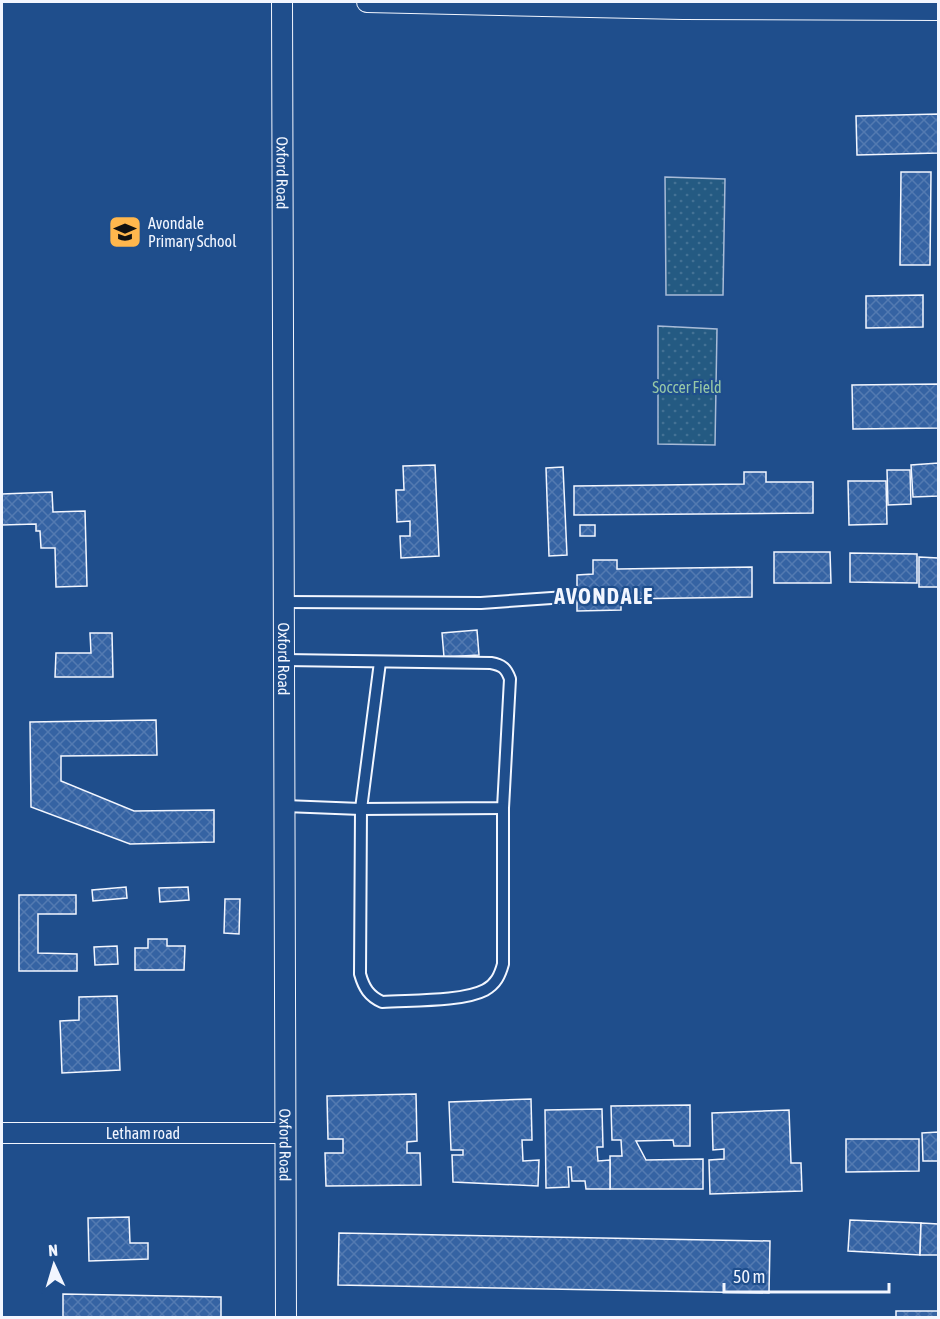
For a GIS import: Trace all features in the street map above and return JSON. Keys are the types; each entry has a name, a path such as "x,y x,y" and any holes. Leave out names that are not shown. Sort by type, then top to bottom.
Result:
{"street":[{"name":"Oxford Road","path":"282,2 286,1317"},
{"path":"367,2 683,9 939,9"},
{"name":"Letham road","path":"2,1133 285,1133"}],"lane":[{"path":"285,602 481,603 566,597"},
{"path":"285,660 491,663 506,669 510,679 503,808 503,964 498,979 487,990 468,996 382,1002 372,997 363,986 360,974 360,809 380,662"},
{"path":"285,806 360,809 503,808"}],"green space":[{"path":"665,177 725,179 723,295 666,295"},
{"name":"Soccer Field","path":"658,326 717,329 715,445 658,444"}],"building":[{"path":"938,114 938,153 857,155 856,116"},
{"path":"901,172 931,172 930,265 900,265"},
{"path":"923,295 923,327 866,328 866,296"},
{"path":"938,384 938,428 853,429 852,385"},
{"path":"938,463 938,496 913,497 911,465"},
{"path":"435,465 439,556 401,558 400,536 410,536 410,521 397,522 396,490 404,490 403,466"},
{"path":"563,467 567,555 549,556 546,468"},
{"path":"887,470 910,470 911,504 888,505"},
{"path":"744,472 766,472 766,482 813,482 813,513 574,515 574,486 744,484"},
{"path":"848,481 886,481 887,524 849,525"},
{"path":"52,492 53,512 85,511 87,586 56,587 55,548 41,548 40,531 36,531 36,524 2,525 2,494"},
{"path":"580,525 595,525 595,536 580,536"},
{"path":"774,552 830,552 831,583 774,583"},
{"path":"850,553 917,554 917,583 850,582"},
{"path":"919,557 938,558 938,587 919,587"},
{"path":"593,560 617,560 617,569 752,567 752,597 621,599 621,610 577,611 577,575 593,574"},
{"path":"477,630 479,655 444,657 442,633"},
{"path":"90,633 112,633 113,677 55,677 56,653 91,653"},
{"path":"156,720 157,755 61,756 61,781 134,811 214,810 214,842 130,844 31,807 30,722"},
{"path":"126,887 127,898 93,901 92,890"},
{"path":"188,887 189,900 160,902 159,888"},
{"path":"19,895 76,895 76,914 38,914 38,953 77,954 77,971 19,971"},
{"path":"225,899 240,899 239,934 224,933"},
{"path":"148,939 167,939 167,946 185,946 184,970 135,970 135,948 148,948"},
{"path":"117,946 118,964 95,965 94,947"},
{"path":"117,996 120,1070 62,1073 60,1021 79,1020 79,997"},
{"path":"416,1094 417,1141 407,1142 407,1153 420,1153 421,1185 326,1186 325,1153 343,1153 343,1139 328,1139 327,1096"},
{"path":"531,1099 532,1140 522,1140 523,1161 539,1160 538,1186 453,1182 452,1155 463,1155 463,1150 451,1150 449,1102"},
{"path":"690,1105 690,1146 674,1146 673,1140 636,1141 646,1160 703,1159 703,1189 610,1189 610,1156 622,1156 621,1140 612,1140 611,1106"},
{"path":"602,1109 603,1147 597,1147 598,1161 610,1160 610,1189 586,1189 585,1181 572,1181 571,1167 568,1167 569,1187 546,1188 545,1110"},
{"path":"789,1110 791,1163 801,1163 802,1191 710,1194 709,1160 724,1159 724,1149 713,1150 712,1113"},
{"path":"938,1132 938,1161 923,1161 922,1133"},
{"path":"846,1139 919,1139 919,1171 846,1172"},
{"path":"129,1217 130,1243 148,1243 148,1259 89,1261 88,1218"},
{"path":"850,1220 921,1223 920,1255 848,1251"},
{"path":"921,1223 938,1224 938,1255 920,1255"},
{"path":"339,1233 770,1241 769,1293 338,1285"},
{"path":"63,1294 221,1297 221,1318 63,1318"},
{"path":"896,1311 938,1311 938,1318 896,1318"}],"place":[{"name":"Avondale Primary School","path":"125,232"}],"district":[{"name":"AVONDALE","path":"604,596"}]}
